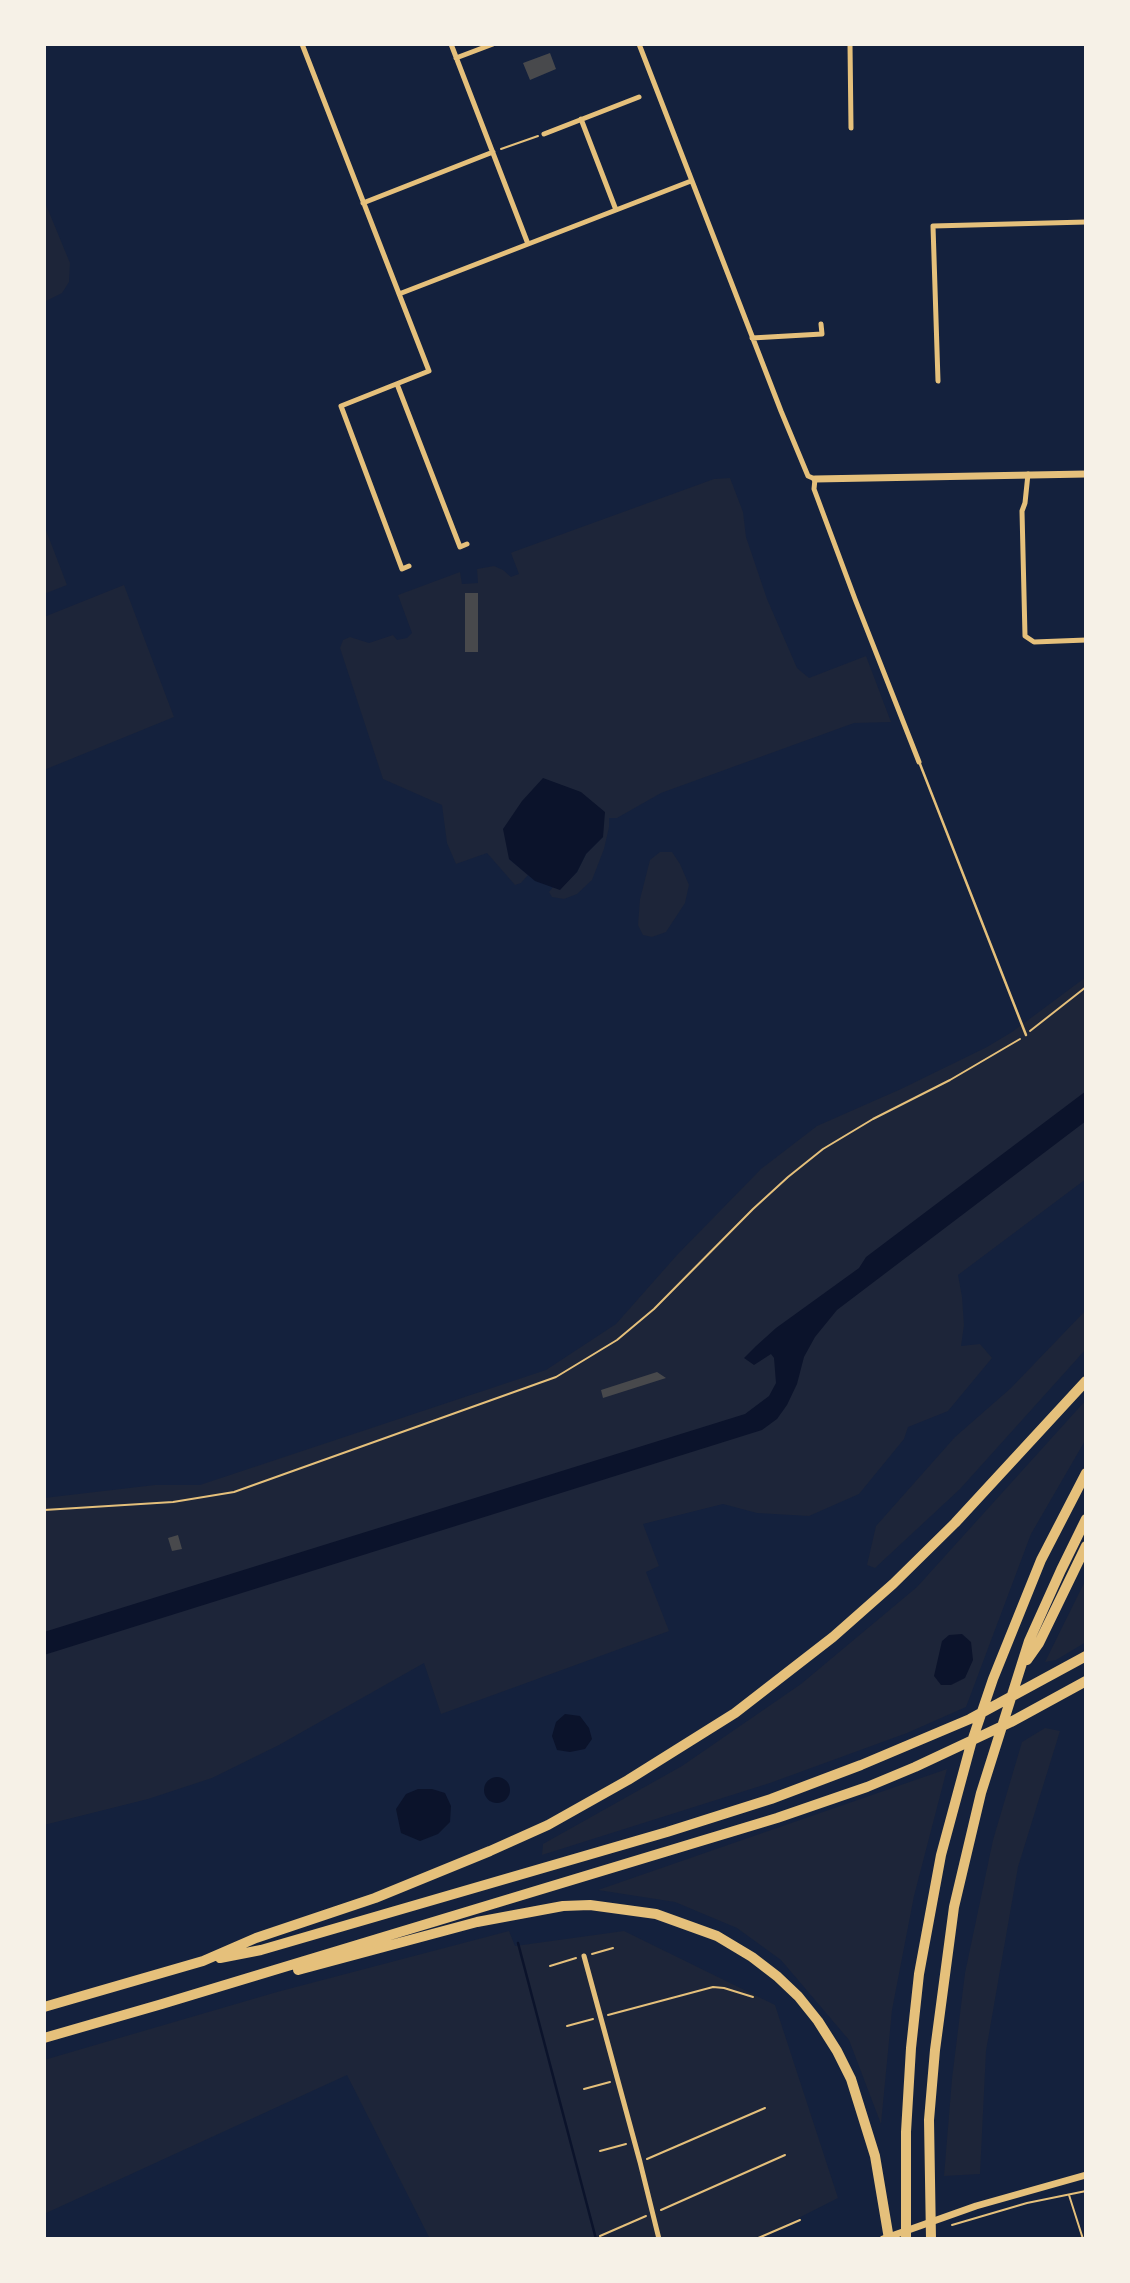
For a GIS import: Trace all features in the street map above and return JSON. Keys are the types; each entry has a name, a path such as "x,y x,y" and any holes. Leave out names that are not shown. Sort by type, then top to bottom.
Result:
{"highway":[{"path":"203,1961 256,1938 375,1898 490,1852 548,1825 678,1750 735,1713 834,1637 892,1584 955,1523 1086,1381"},
{"path":"906,2239 906,2132 911,2048 919,1974 941,1855 971,1744 993,1679 1041,1560 1086,1474"},
{"path":"931,2239 929,2120 935,2050 954,1907 981,1793 1020,1670 1045,1603 1086,1519"},
{"path":"1020,1670 1039,1643 1086,1546"},
{"path":"44,2007 203,1961 261,1950 667,1832 771,1799 932,1736 1006,1701 1086,1656"},
{"path":"44,2038 764,1822 867,1787 978,1738 1086,1681"},
{"path":"162,2004 201,1999 345,1956 525,1912 590,1905 656,1913 718,1936 752,1957 798,1996 818,2021 851,2079 863,2113 875,2156 889,2239"}],"street":[{"path":"302,44 429,371 341,406 402,569 409,566"},
{"path":"451,44 528,244"},
{"path":"456,58 493,44"},
{"path":"639,44 808,476 815,479 1086,474"},
{"path":"850,44 851,128"},
{"path":"544,134 639,97"},
{"path":"581,119 616,210"},
{"path":"363,203 493,152"},
{"path":"398,294 691,181"},
{"path":"938,381 933,226 1086,222"},
{"path":"752,338 822,334 821,324"},
{"path":"397,384 460,547 467,544"},
{"path":"1028,474 1022,511 1025,636 1034,642 1086,640"},
{"path":"815,479 814,489 919,762"},
{"path":"584,1956 659,2239"},
{"path":"883,2239 976,2206 1086,2175"}],"lane":[{"path":"919,762 1026,1035"}],"path":[{"path":"493,152 544,134"},
{"path":"44,1510 176,1502 234,1492 556,1377 617,1340 654,1309 753,1209 823,1149 1026,1035 1086,987"},
{"path":"551,1966 613,1948"},
{"path":"567,2026 713,1987 753,1997"},
{"path":"584,2089 618,2080"},
{"path":"640,2162 765,2108"},
{"path":"600,2151 635,2142"},
{"path":"600,2236 785,2155"},
{"path":"976,2217 1086,2191"},
{"path":"1069,2194 1083,2239"},
{"path":"756,2239 800,2220"}],"shaded area":[{"path":"44,200 70,263 69,282 62,293 44,302"},
{"path":"730,478 743,512 746,537 767,599 797,668 809,678 866,656 891,722 854,723 661,793 617,818 609,818 604,849 592,880 577,894 564,899 552,897 549,892 553,887 560,889 577,872 586,854 603,837 509,859 528,875 515,885 487,853 456,864 447,843 442,805 383,779 340,648 343,640 350,637 369,643 393,635 397,640 407,638 412,633 398,595 460,572 462,584 478,583 477,569 494,566 511,577 519,574 511,553 513,552 714,479"},
{"path":"44,525 67,585 44,594"},
{"path":"124,585 174,717 44,770 44,617"},
{"path":"543,778 581,792 605,812 603,837 586,854 577,872 560,890 535,881 509,859 503,829 522,801"},
{"path":"660,852 672,852 689,885 685,903 666,932 652,937 643,935 638,925 640,899 650,860"},
{"path":"1086,977 1086,1179 958,1275 964,1325 961,1346 980,1344 992,1358 948,1411 908,1427 904,1439 859,1494 809,1516 757,1513 723,1504 643,1524 659,1566 646,1572 669,1631 441,1714 424,1663 279,1745 212,1778 148,1799 44,1825 44,1498 155,1485 200,1485 546,1370 616,1324 677,1255 761,1169 817,1126 987,1047 1012,1032"},
{"path":"1086,1091 1086,1121 837,1310 815,1337 804,1357 797,1384 787,1405 777,1419 762,1430 44,1655 44,1632 745,1414 769,1396 776,1383 774,1358 771,1354 754,1365 744,1358 756,1346 776,1328 859,1268 866,1257"},
{"path":"1086,1310 1086,1349 960,1489 875,1568 867,1565 876,1526 955,1437 1011,1388"},
{"path":"1086,1400 1086,1439 1031,1534 966,1707 907,1733 770,1783 542,1855 543,1844 682,1766 801,1684 917,1587"},
{"path":"1086,1579 1086,1642 1056,1660 1045,1662"},
{"path":"962,1634 971,1642 973,1660 965,1678 951,1685 941,1685 934,1676 942,1641 949,1635"},
{"path":"565,1714 580,1716 589,1728 592,1739 585,1749 570,1752 557,1750 552,1736 556,1722"},
{"path":"1045,1728 1060,1731 1018,1867 986,2051 980,2174 944,2176 965,1973 993,1840 1022,1742"},
{"path":"947,1769 914,1896 892,2010 881,2124 849,2040 781,1960 737,1928 675,1902 598,1890"},
{"path":"497,1777 506,1781 510,1790 506,1799 497,1803 488,1799 484,1790 488,1781"},
{"path":"418,1789 445,1793 451,1806 450,1822 438,1834 420,1841 401,1833 396,1809 406,1794"},
{"path":"509,1931 515,1946 624,1931 775,2005 838,2198 757,2239 430,2239 347,2075 44,2214 44,2060 277,1992"}],"building":[{"path":"550,53 556,69 530,80 523,63"},
{"path":"465,593 478,593 478,652 465,652"},
{"path":"657,1372 666,1378 603,1398 601,1390"},
{"path":"178,1535 182,1549 172,1551 168,1538"}],"waterway":[{"path":"518,1943 596,2239"}]}
